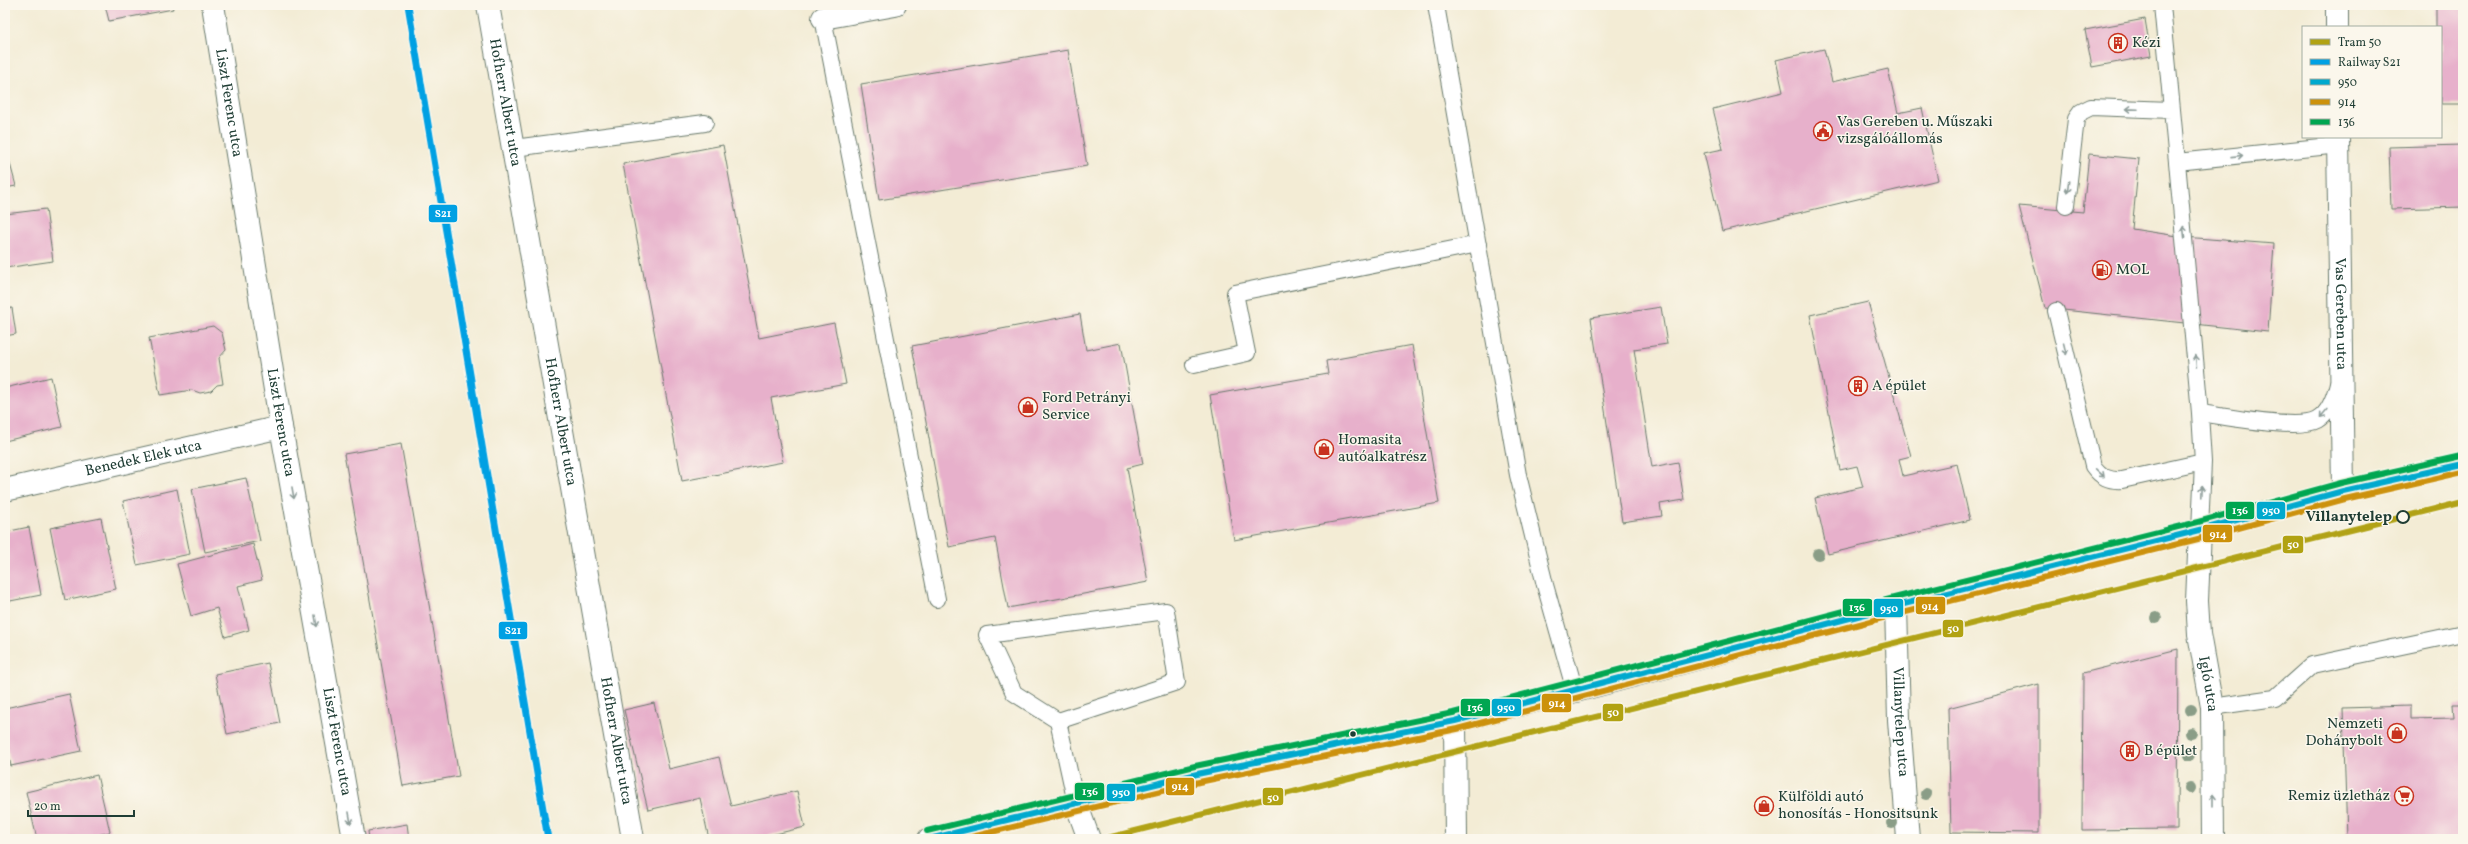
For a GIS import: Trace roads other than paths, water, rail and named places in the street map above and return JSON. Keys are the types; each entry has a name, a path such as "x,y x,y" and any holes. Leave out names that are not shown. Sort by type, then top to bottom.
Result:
{"street":[{"name":"Liszt Ferenc utca","path":"213,5 281,427 354,839"},
{"name":"Hofherr Albert utca","path":"488,5 633,839"},
{"path":"823,18 895,5"},
{"path":"2337,5 2337,26"},
{"name":"Vas Gereben utca","path":"2339,141 2343,364 2343,491"},
{"name":"Benedek Elek utca","path":"5,490 281,427"},
{"path":"929,839 1197,774 1455,721 1575,692 1896,606 2200,530 2343,491 2463,464"},
{"name":"Igló utca","path":"2200,530 2197,601 2198,634 2212,707 2213,839"},
{"name":"Villanytelep utca","path":"1896,606 1898,713 1908,839"},
{"path":"1455,721 1456,839"},
{"path":"1076,803 1089,839"}],"lane":[{"path":"1436,5 1518,475 1545,585 1575,692"},
{"path":"2162,5 2200,412 2203,462 2200,530"},
{"path":"823,18 937,599"},
{"path":"2066,206 2076,120 2081,112 2091,107 2171,110"},
{"path":"514,148 705,122"},
{"path":"2177,162 2339,141"},
{"path":"1194,365 1247,353 1234,293 1478,244"},
{"path":"2056,311 2093,466 2098,473 2112,480 2122,480 2203,462"},
{"path":"2200,412 2292,424 2312,423 2321,418 2329,406 2343,364"},
{"path":"1058,721 1177,682 1166,611 987,636 1014,693 1058,721 1076,803"},
{"path":"2212,707 2275,698 2312,665 2463,633"}],"tram line":[{"name":"50","path":"1103,839 2463,502"}],"rail line":[{"name":"S21","path":"408,5 548,839"}],"place":[{"name":"Kézi","path":"2118,43"},
{"name":"Vas Gereben u. Műszaki vizsgálóállomás","path":"1823,131"},
{"name":"MOL","path":"2102,270"},
{"name":"A épület","path":"1858,386"},
{"name":"Ford Petrányi Service","path":"1028,407"},
{"name":"Homasita autóalkatrész","path":"1324,449"},
{"name":"Villanytelep","path":"2403,517"},
{"name":"Nemzeti Dohánybolt","path":"2397,733"},
{"name":"B épület","path":"2130,751"},
{"name":"Remiz üzletház","path":"2404,796"},
{"name":"Külföldi autó honosítás - Honositsunk","path":"1764,806"}]}
